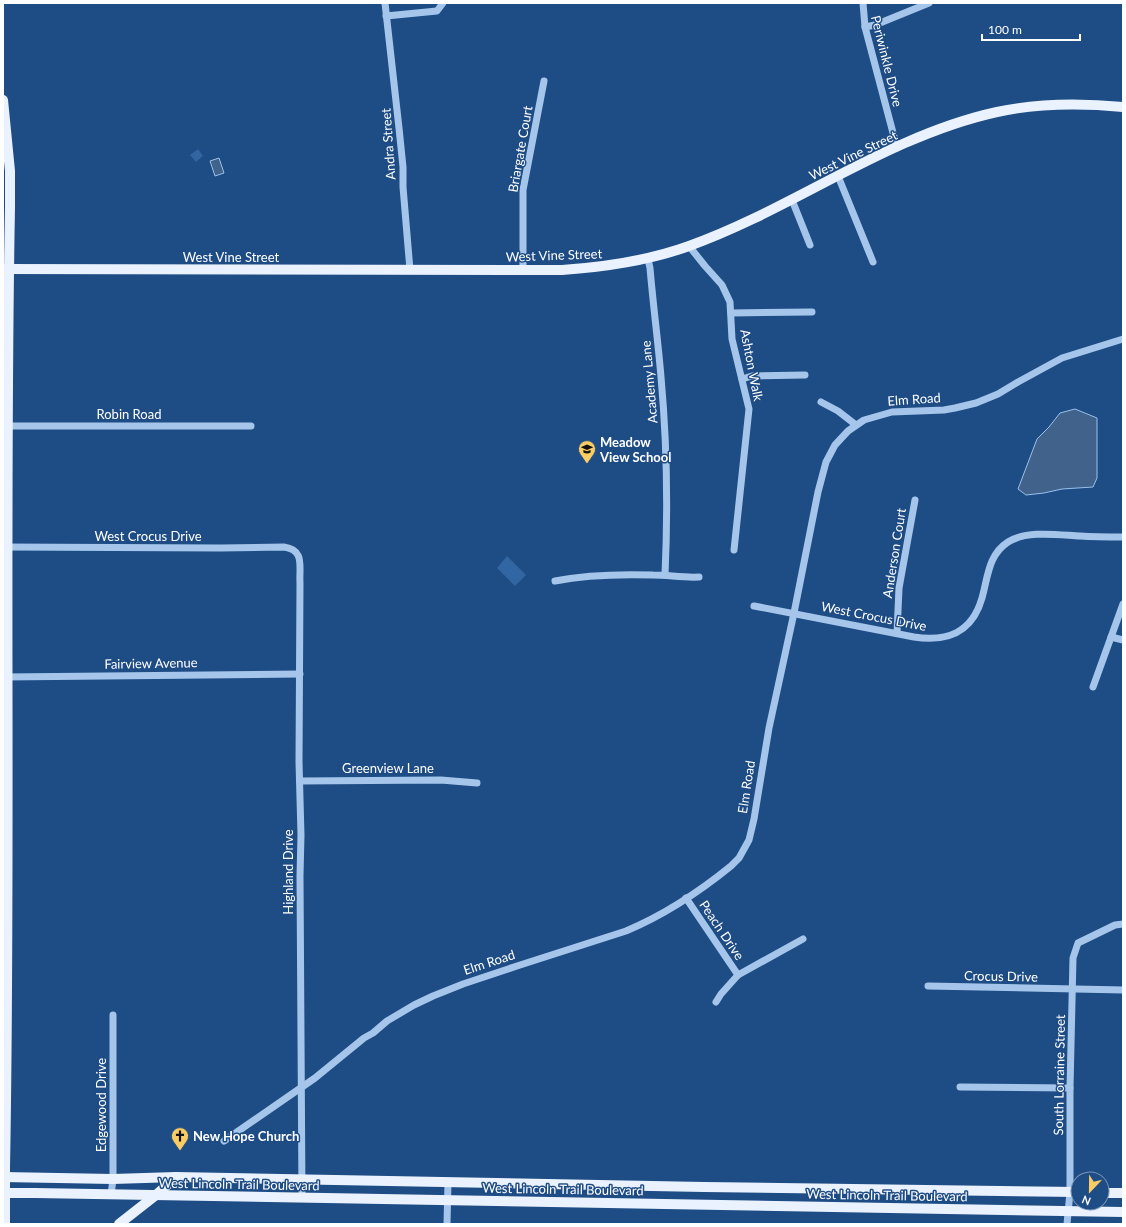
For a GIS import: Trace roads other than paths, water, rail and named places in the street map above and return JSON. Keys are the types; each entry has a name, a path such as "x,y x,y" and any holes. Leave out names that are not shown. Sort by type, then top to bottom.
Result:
{"main road":[{"path":"3,100 10,171 6,269 5,427 6,810 4,1193 6,1224"},
{"name":"West Vine Street","path":"6,269 562,270 594,268 648,258 689,246 731,229 897,148 947,127 978,117 1013,109 1042,106 1080,105 1123,107"},
{"name":"West Lincoln Trail Boulevard","path":"4,1177 112,1179 176,1177 696,1187 1070,1192"},
{"path":"119,1224 176,1177"},
{"name":"West Lincoln Trail Boulevard","path":"4,1193 1123,1212"},
{"path":"1110,1193 1123,1193"}],"street":[{"name":"Andra Street","path":"385,3 403,168 402,187 410,270"},
{"path":"386,16 437,11 443,3"},
{"name":"Periwinkle Drive","path":"862,3 865,27 897,148"},
{"path":"865,27 875,25 929,3"},
{"name":"Briargate Court","path":"523,270 524,179 544,81"},
{"path":"838,176 873,262"},
{"path":"792,200 810,245"},
{"name":"Ashton Walk","path":"689,246 722,285 730,302 732,339 749,409 734,550"},
{"name":"Academy Lane","path":"648,258 661,377 664,420 666,497 665,575"},
{"path":"731,313 812,312"},
{"name":"Elm Road","path":"224,1141 301,1087 364,1038 373,1033 387,1020 414,1005 463,984 626,931 657,917 731,866 739,858 749,840 754,819 769,728 823,472 826,462 835,445 848,431 864,420 892,412 944,410 976,403 998,394 1062,358 1123,339"},
{"path":"742,379 752,376 805,375"},
{"path":"821,402 838,410 856,425"},
{"name":"Robin Road","path":"5,427 251,426"},
{"name":"Anderson Court","path":"897,634 899,588 915,500"},
{"name":"West Crocus Drive","path":"754,606 897,634 922,638 947,637 962,630 968,625 977,612 992,560 1002,547 1015,539 1032,535 1123,537"},
{"name":"West Crocus Drive","path":"5,547 284,547 293,549"},
{"name":"Highland Drive","path":"293,549 299,556 300,583 302,1198"},
{"path":"555,581 627,575 699,577"},
{"path":"1092,687 1123,604"},
{"path":"1111,637 1123,640"},
{"name":"Fairview Avenue","path":"5,677 300,674"},
{"name":"Greenview Lane","path":"300,781 441,780 477,784"},
{"name":"Peach Drive","path":"686,898 738,975"},
{"name":"South Lorraine Street","path":"1073,1171 1070,1088 1073,958 1078,943 1115,925 1123,924"},
{"path":"716,1002 738,975 803,939"},
{"name":"Crocus Drive","path":"928,986 1123,990"},
{"name":"Edgewood Drive","path":"111,1195 113,1016"},
{"path":"960,1087 1070,1088"},
{"path":"447,1224 448,1182"},
{"name":"South Lorraine Street","path":"1067,1224 1070,1205"}],"place":[{"name":"Meadow View School","path":"587,464"},
{"name":"New Hope Church","path":"180,1151"}]}
